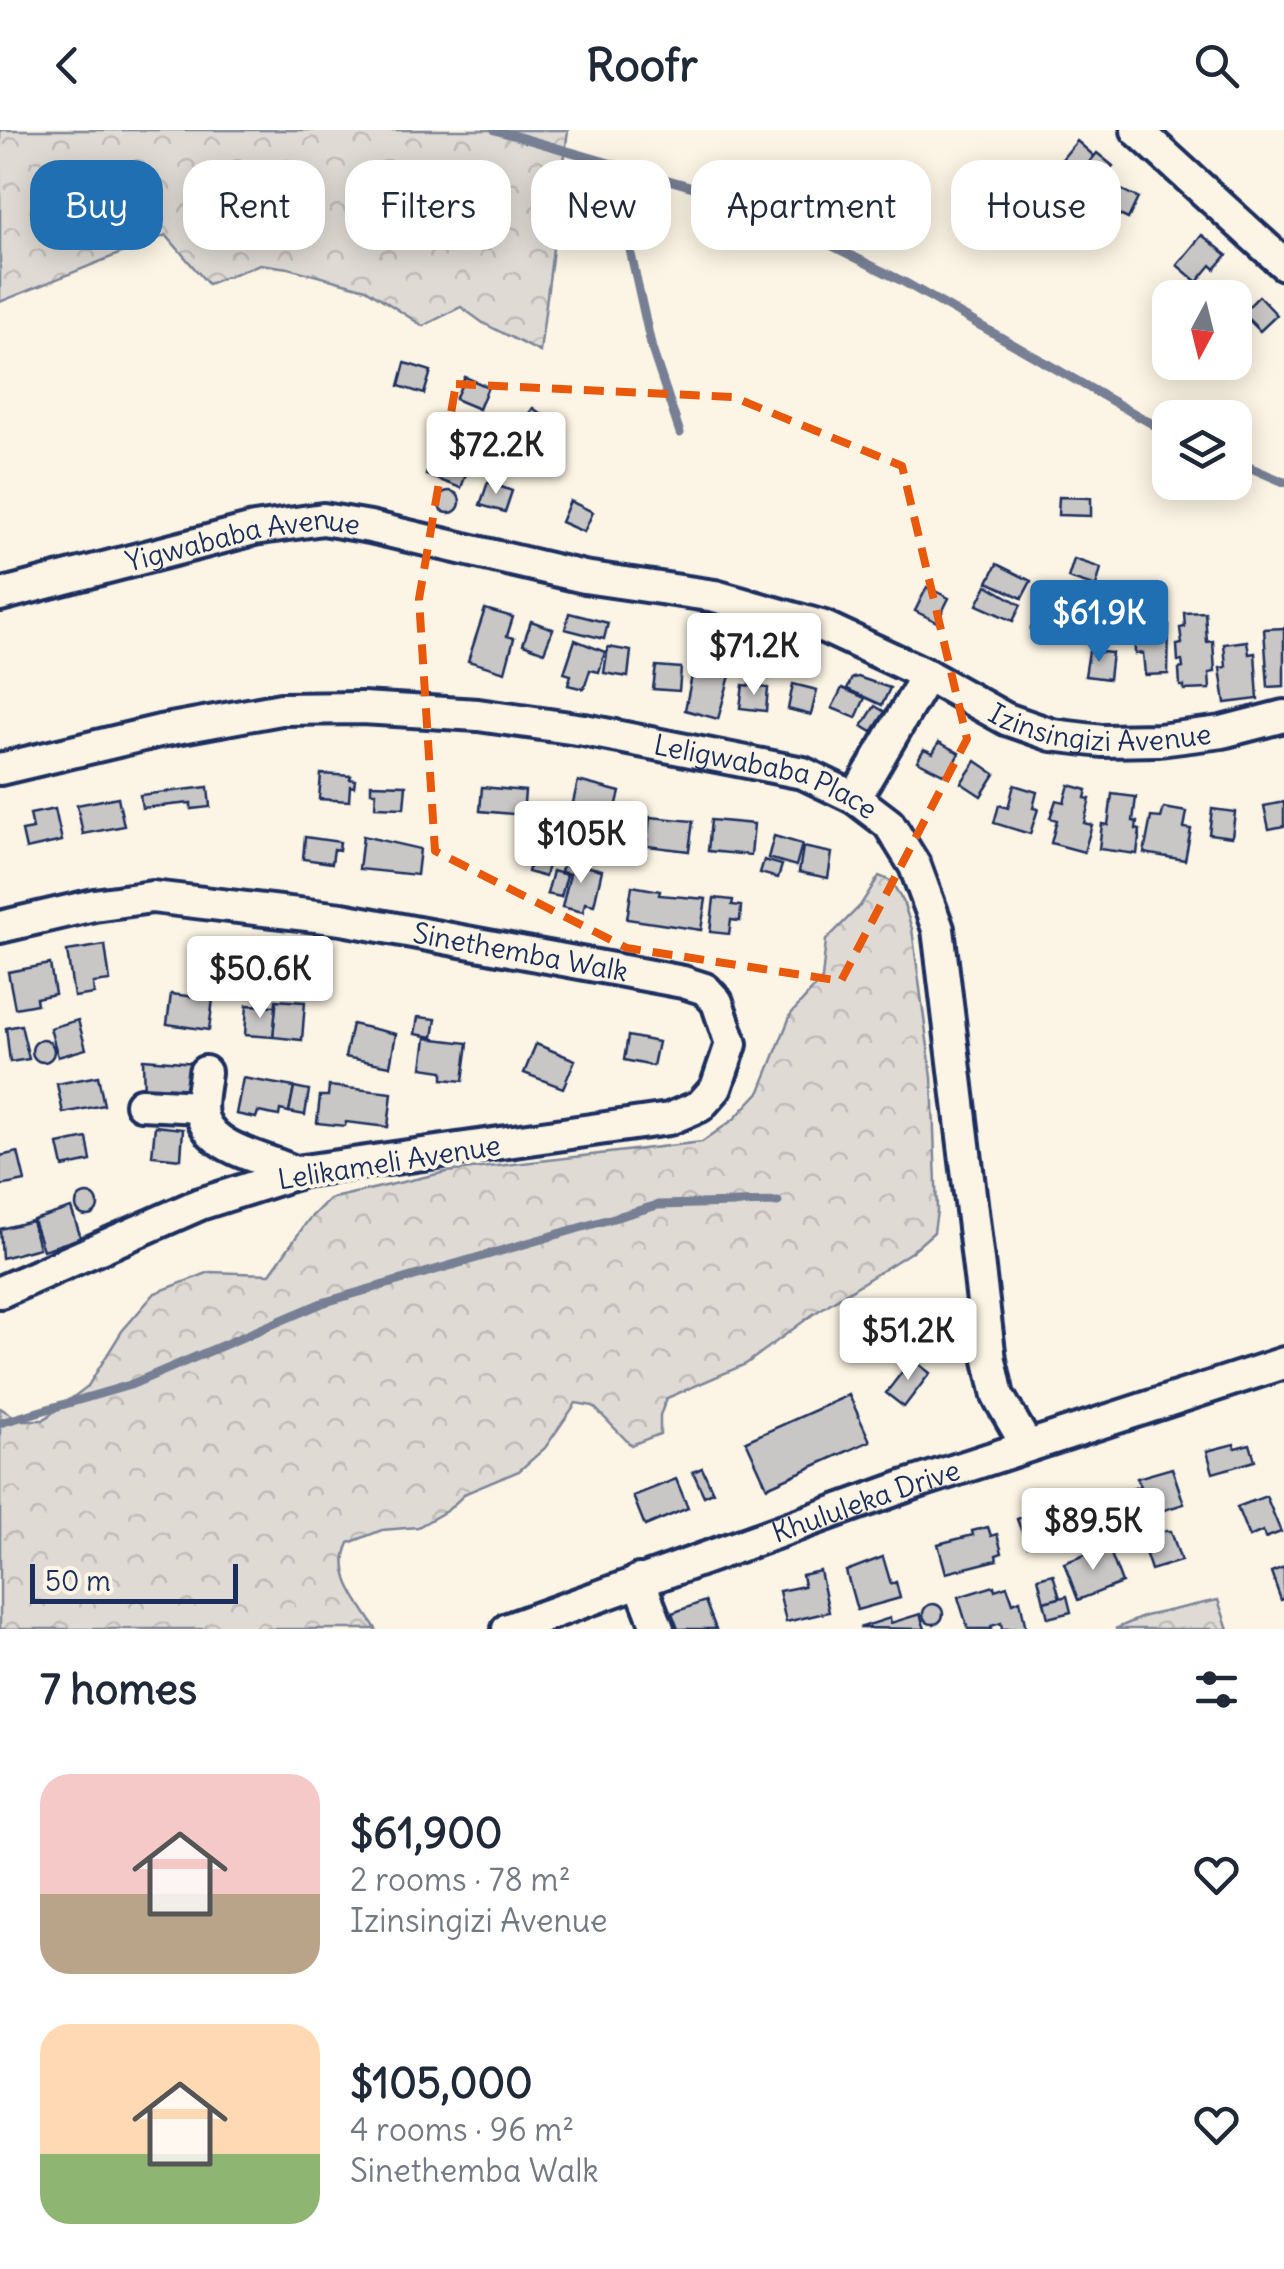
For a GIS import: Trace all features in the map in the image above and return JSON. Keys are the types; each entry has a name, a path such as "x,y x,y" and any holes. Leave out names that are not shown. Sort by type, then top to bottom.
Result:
{"street":[{"path":"1137,130 1284,264"},
{"name":"Yigwababa Avenue","path":"0,595 254,529 322,520 370,527 584,576 715,596 824,627 927,674"},
{"path":"855,798 927,674"},
{"name":"Izinsingizi Avenue","path":"927,674 1006,719 1052,735 1102,741 1159,740 1222,732 1284,716"},
{"name":"Leligwababa Place","path":"0,769 160,730 281,709 362,708 478,715 584,730 803,774 855,798 889,824 898,838 915,866 938,929 990,1360 998,1396 1027,1446"},
{"name":"Sinethemba Walk","path":"0,927 152,897 288,912 683,982 705,989 717,1002 725,1020"},
{"name":"Lelikameli Avenue","path":"0,1292 200,1204 296,1173 378,1158 668,1119 700,1106 716,1088 732,1044 725,1020"},
{"path":"205,1072 201,1107 213,1135 224,1144 296,1173"},
{"path":"141,1104 201,1107"},
{"name":"Khululeka Drive","path":"508,1629 1027,1446 1284,1364"},
{"path":"640,1580 658,1629"}],"highlighted area":[{"path":"456,384 733,397 902,466 967,739 841,981 627,948 435,851 419,599"}],"green space":[{"path":"0,130 568,130 564,160 531,160 531,250 553,250 540,352 483,323 461,307 423,326 366,289 288,268 260,264 208,284 166,235 163,236 163,160 30,160 30,250 129,250 0,302"},
{"path":"879,876 891,881 912,929 932,1077 937,1211 934,1232 911,1252 812,1315 746,1364 667,1398 660,1415 660,1434 631,1445 593,1406 576,1403 545,1448 519,1471 466,1493 448,1510 418,1527 382,1530 349,1543 346,1577 376,1629 0,1629 0,1408 20,1420 43,1420 88,1386 122,1331 155,1293 210,1272 270,1274 309,1219 329,1199 446,1172 702,1142 734,1119 760,1091 791,1014 822,979 826,940 860,906"},
{"path":"1218,1600 1228,1629 1115,1629 1145,1616"}],"building":[{"path":"1077,141 1094,156 1091,160 1062,159"},
{"path":"1121,190 1138,198 1128,219 1121,216"},
{"path":"1202,235 1227,255 1215,269 1211,265 1199,280 1177,265"},
{"path":"1259,296 1277,315 1260,331 1252,323 1252,303"},
{"path":"405,363 431,371 424,394 399,386"},
{"path":"465,377 488,387 479,409 455,399"},
{"path":"533,408 551,421 536,442 518,428"},
{"path":"436,434 455,441 449,457 430,449"},
{"path":"434,454 469,466 461,488 426,475"},
{"path":"488,482 512,491 505,512 480,505"},
{"path":"449,491 460,502 449,513 438,502"},
{"path":"1059,497 1091,498 1091,516 1058,515"},
{"path":"570,501 593,512 584,532 561,522"},
{"path":"1074,559 1101,568 1096,587 1068,578"},
{"path":"997,564 1031,581 1022,598 988,582"},
{"path":"987,585 1021,605 1013,621 977,605"},
{"path":"927,587 949,598 937,622 915,611"},
{"path":"1044,608 1064,620 1051,642 1030,629"},
{"path":"485,609 513,617 507,636 514,638 505,672 468,661"},
{"path":"1205,612 1207,642 1213,641 1215,672 1209,673 1210,689 1184,690 1180,686 1179,669 1183,668 1182,661 1178,661 1177,645 1182,644 1180,628 1185,627 1184,613"},
{"path":"569,613 608,623 604,639 565,629"},
{"path":"531,621 553,629 544,652 523,644"},
{"path":"1155,621 1155,626 1169,625 1168,674 1145,675 1143,653 1135,654 1134,622"},
{"path":"1284,628 1284,686 1268,687 1264,629"},
{"path":"575,640 605,652 599,672 590,670 584,689 568,685 571,675 564,673"},
{"path":"1247,641 1249,654 1255,653 1258,699 1225,703 1220,668 1226,667 1224,644"},
{"path":"608,647 631,651 628,677 604,673"},
{"path":"1089,651 1112,653 1109,679 1085,676"},
{"path":"696,656 734,661 718,719 685,710"},
{"path":"656,666 681,668 679,691 653,689"},
{"path":"852,678 890,688 882,705 847,689"},
{"path":"793,684 817,690 811,715 788,709"},
{"path":"743,685 768,688 766,711 740,708"},
{"path":"842,688 865,698 856,718 832,708"},
{"path":"875,706 885,712 872,732 862,726"},
{"path":"939,742 959,753 947,776 917,761 924,749 933,753"},
{"path":"976,761 995,774 981,796 961,783"},
{"path":"321,774 351,776 355,780 354,787 350,786 349,801 319,799"},
{"path":"578,781 620,792 616,807 605,805 598,831 568,824"},
{"path":"371,784 406,785 404,808 375,807 376,792 371,792"},
{"path":"1014,785 1037,792 1033,808 1038,809 1030,834 994,823 999,805 1008,808"},
{"path":"1069,785 1087,790 1085,798 1090,799 1084,823 1092,825 1084,852 1051,843 1057,820 1050,818 1056,800 1064,802"},
{"path":"208,787 210,807 191,809 191,803 142,808 140,795"},
{"path":"482,787 525,791 523,815 480,811"},
{"path":"1112,794 1136,797 1133,821 1140,830 1137,854 1099,849 1102,824 1108,825"},
{"path":"118,797 124,826 83,834 77,805"},
{"path":"1284,802 1284,826 1269,829 1264,806"},
{"path":"1164,808 1187,812 1184,828 1191,829 1185,860 1144,853 1151,817 1161,818"},
{"path":"55,809 62,841 26,849 22,831 33,829 30,814"},
{"path":"1212,809 1235,812 1232,837 1209,834"},
{"path":"603,816 617,819 612,838 598,835"},
{"path":"650,817 693,821 689,851 647,846"},
{"path":"711,820 754,824 751,855 708,851"},
{"path":"363,836 420,849 417,875 359,869"},
{"path":"774,836 802,844 796,866 768,858"},
{"path":"305,837 340,842 339,850 334,849 332,863 303,859"},
{"path":"803,847 832,853 828,878 799,872"},
{"path":"532,857 549,861 545,877 528,872"},
{"path":"764,860 782,865 778,878 760,873"},
{"path":"564,861 602,870 594,905 585,903 583,912 562,907 570,874 561,872"},
{"path":"553,871 567,875 561,897 547,894"},
{"path":"632,886 660,891 659,895 706,899 701,930 627,919"},
{"path":"714,898 733,900 732,905 741,906 740,921 731,920 729,934 710,932"},
{"path":"105,945 110,981 93,983 94,994 74,997 67,951"},
{"path":"50,964 55,994 36,998 37,1004 15,1008 8,972"},
{"path":"171,994 213,999 209,1030 167,1024"},
{"path":"276,1000 305,1002 302,1040 273,1037"},
{"path":"247,1005 276,1006 273,1037 245,1035"},
{"path":"418,1017 436,1019 433,1037 415,1034"},
{"path":"78,1020 86,1049 58,1057 50,1028"},
{"path":"352,1024 396,1034 390,1066 345,1057"},
{"path":"21,1025 29,1059 10,1062 6,1028"},
{"path":"628,1036 658,1042 653,1066 624,1060"},
{"path":"426,1038 468,1043 463,1081 443,1079 443,1071 422,1068"},
{"path":"39,1040 47,1040 54,1051 47,1062 39,1062 32,1055 32,1047"},
{"path":"536,1044 575,1060 563,1088 524,1073"},
{"path":"143,1059 196,1063 196,1093 144,1099"},
{"path":"98,1076 104,1105 63,1113 57,1084"},
{"path":"243,1078 294,1087 289,1112 280,1110 279,1116 258,1112 256,1118 236,1114"},
{"path":"329,1086 392,1093 388,1127 317,1123 320,1096 328,1096"},
{"path":"294,1087 309,1090 305,1115 289,1112"},
{"path":"155,1126 183,1129 181,1159 152,1156"},
{"path":"87,1138 91,1161 63,1167 58,1144"},
{"path":"18,1152 25,1181 0,1186 0,1156"},
{"path":"87,1194 95,1197 95,1213 87,1216 79,1213 76,1205 79,1197"},
{"path":"71,1208 81,1238 43,1250 33,1220"},
{"path":"32,1221 39,1248 2,1258 0,1229"},
{"path":"912,1359 930,1373 904,1407 886,1393"},
{"path":"849,1395 870,1441 767,1487 746,1441"},
{"path":"1234,1444 1235,1448 1250,1444 1255,1461 1213,1473 1207,1451"},
{"path":"702,1468 713,1492 704,1496 693,1472"},
{"path":"1172,1468 1184,1504 1135,1519 1126,1491 1140,1486 1137,1478"},
{"path":"676,1479 688,1508 645,1526 633,1496"},
{"path":"1128,1496 1135,1516 1115,1522 1109,1502"},
{"path":"1266,1496 1281,1532 1265,1538 1263,1531 1249,1537 1237,1507"},
{"path":"1080,1499 1090,1527 1054,1539 1045,1510"},
{"path":"1029,1515 1038,1542 1027,1546 1017,1519"},
{"path":"988,1527 991,1536 997,1534 1002,1553 996,1555 997,1560 946,1573 938,1544"},
{"path":"1171,1531 1181,1561 1151,1570 1141,1540"},
{"path":"1108,1546 1122,1583 1078,1600 1064,1563"},
{"path":"883,1557 900,1598 857,1610 846,1571"},
{"path":"1284,1567 1284,1599 1281,1600 1271,1572"},
{"path":"820,1571 829,1612 786,1622 779,1591 804,1586 802,1575"},
{"path":"1053,1574 1060,1598 1044,1602 1038,1578"},
{"path":"994,1586 995,1590 1007,1586 1013,1603 1020,1600 1026,1629 1002,1629 1001,1623 991,1626 992,1629 968,1629 958,1597"},
{"path":"1067,1596 1071,1612 1048,1618 1044,1602"},
{"path":"705,1601 716,1629 678,1629 672,1613"},
{"path":"933,1604 943,1614 933,1624 923,1614"},
{"path":"920,1614 925,1629 859,1628 890,1618 891,1623"}],"waterway":[{"path":"495,130 745,202 904,282 1152,424"},
{"path":"630,250 652,349 680,433"},
{"path":"1252,468 1284,482"},
{"path":"0,1423 130,1385 322,1303 658,1205 778,1202"}]}
